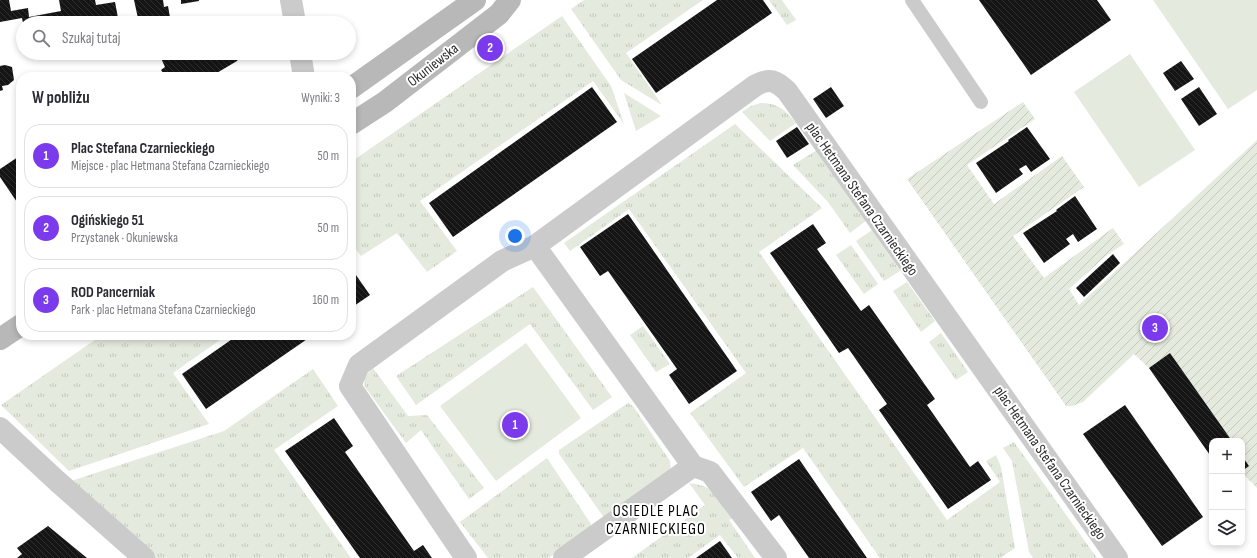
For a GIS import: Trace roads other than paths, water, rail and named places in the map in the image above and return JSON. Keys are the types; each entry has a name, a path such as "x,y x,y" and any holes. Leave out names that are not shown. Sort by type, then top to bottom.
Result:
{"main road":[{"name":"Okuniewska","path":"356,84 475,0"},
{"name":"Okuniewska","path":"356,121 385,102 475,33 499,14 510,0"},
{"path":"0,339 16,328"}],"street":[{"path":"291,0 294,16"},
{"path":"301,60 303,72"},
{"name":"plac Hetmana Stefana Czarnieckiego","path":"466,558 350,386 359,365 502,261 535,246 756,85 766,80 780,84 787,91 1117,558"},
{"path":"535,246 693,466 710,472 776,558"},
{"path":"0,428 144,558"},
{"path":"564,558 693,466"}],"lane":[{"path":"912,0 981,102"}],"place":[{"name":"Ogińskiego 51","path":"490,48"},
{"name":"ROD Pancerniak","path":"1155,328"},
{"name":"Plac Stefana Czarnieckiego","path":"515,425"}],"district":[{"name":"OSIEDLE PLAC CZARNIECKIEGO","path":"656,520"}]}
